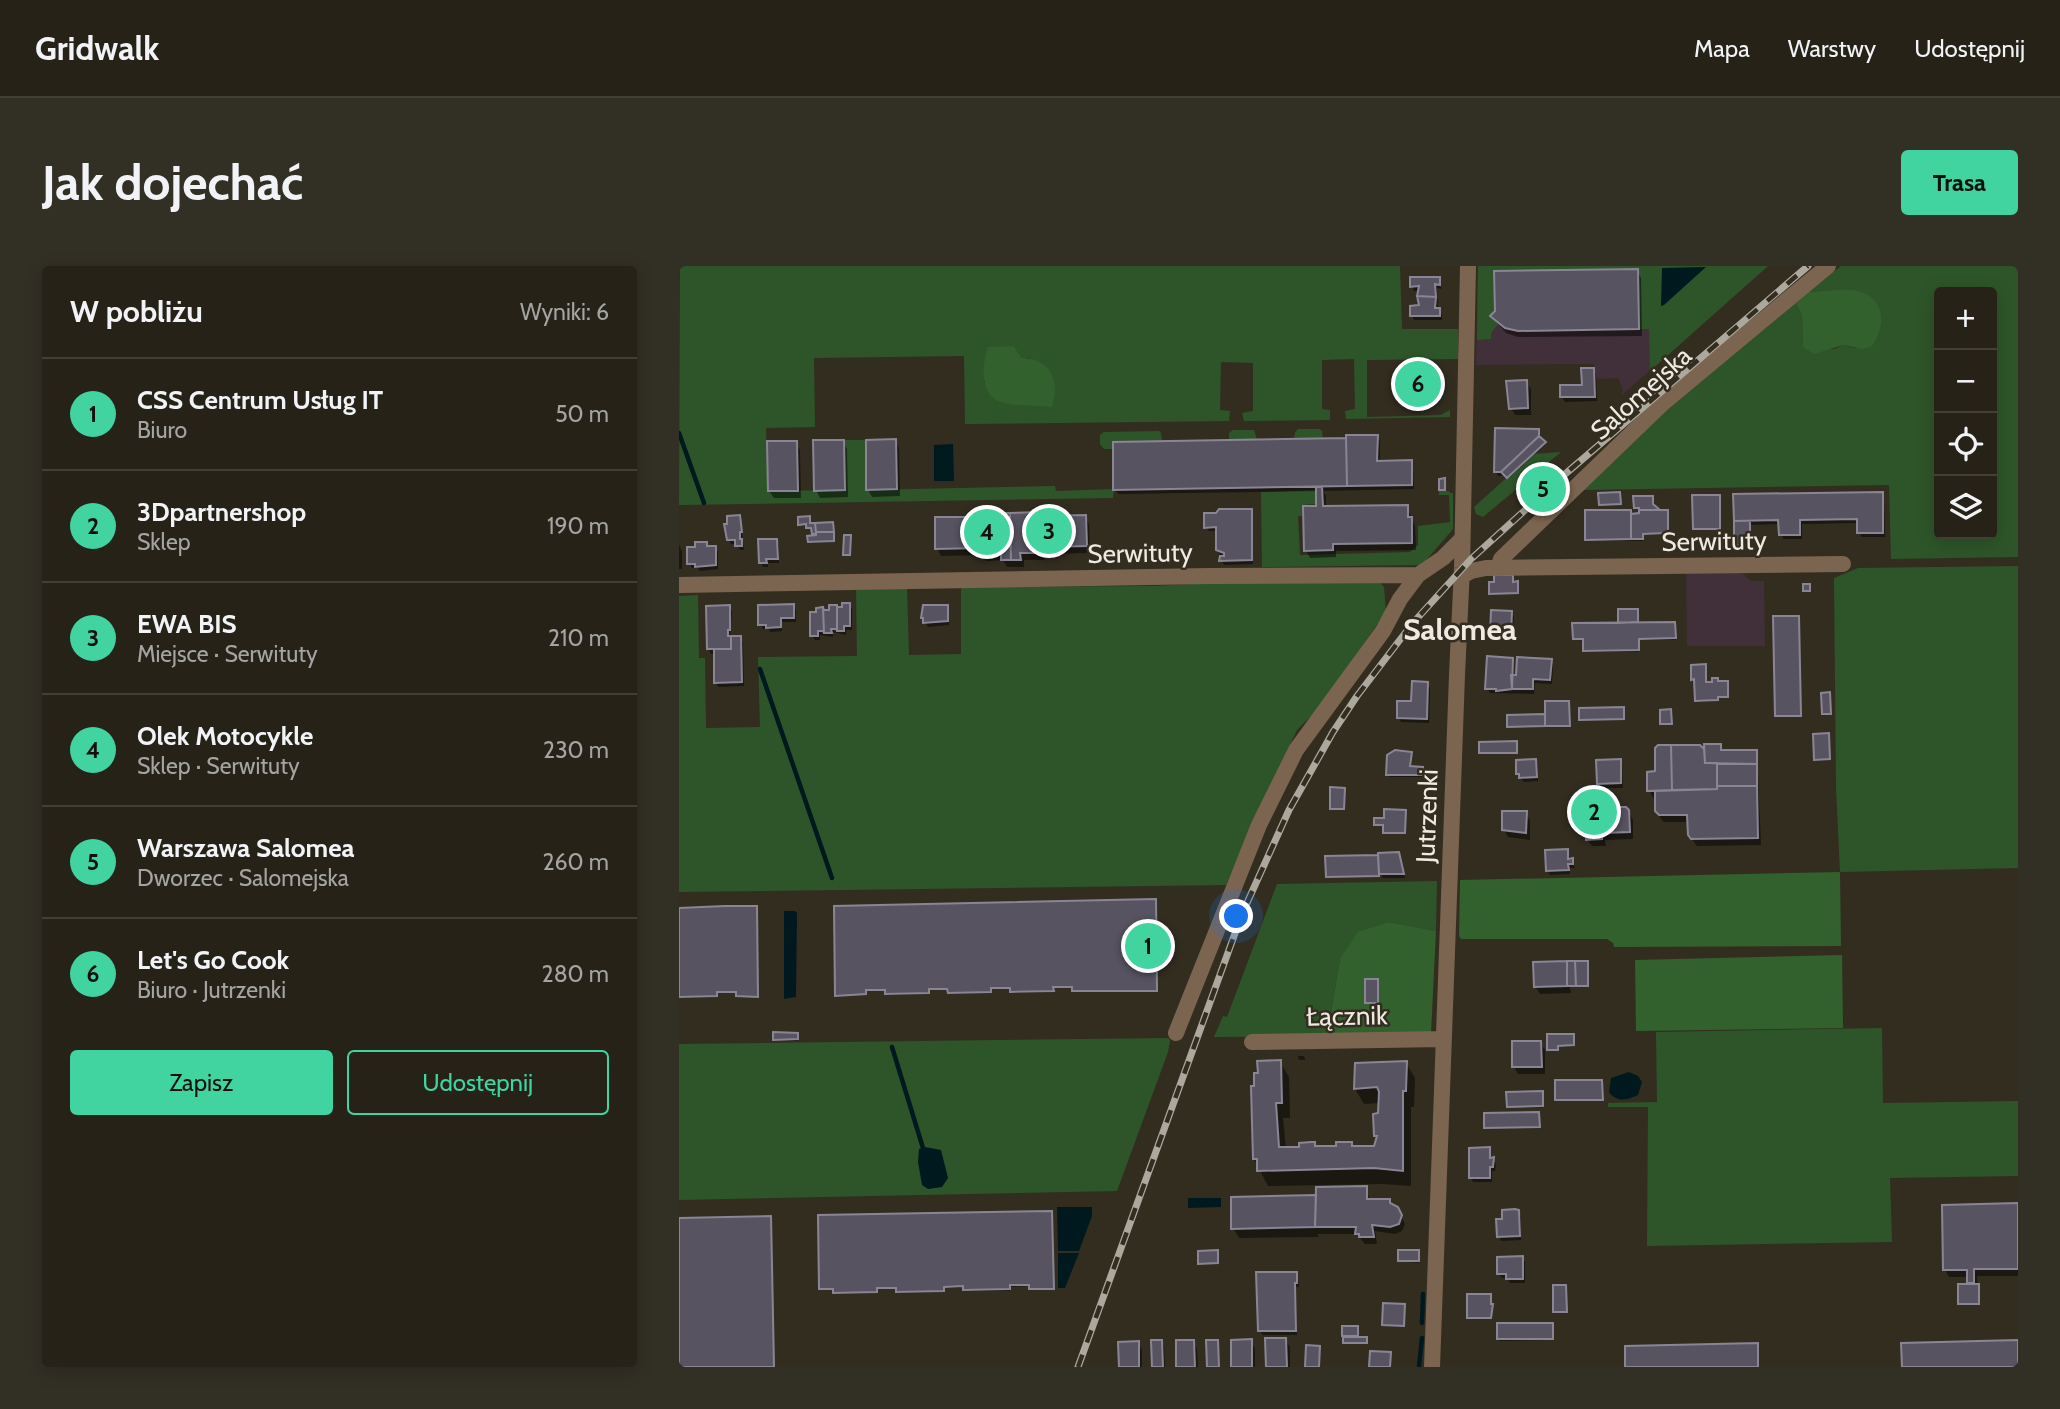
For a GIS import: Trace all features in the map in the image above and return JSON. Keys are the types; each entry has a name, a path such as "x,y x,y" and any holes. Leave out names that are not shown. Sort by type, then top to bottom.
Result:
{"street":[{"name":"Jutrzenki","path":"1432,1367 1462,576 1468,266"},
{"name":"Salomejska","path":"1498,568 1501,559 1664,403 1828,266"},
{"path":"1176,1033 1259,825 1296,750 1383,631 1418,575 1443,558 1462,539"},
{"name":"Serwituty","path":"1462,576 1471,571 1498,568 1843,564"},
{"name":"Serwituty","path":"679,584 1418,575"},
{"name":"Łącznik","path":"1252,1042 1443,1039"}],"shaded area":[{"path":"1478,266 1768,266 1622,395 1623,390 1618,378 1594,379 1594,364 1476,365"},
{"path":"1738,569 1751,581 1764,581 1765,646 1687,646 1686,570"}],"green space":[{"path":"680,266 1400,266 1402,329 1458,329 1458,359 1367,360 1367,417 1441,415 1450,410 1450,417 1346,419 1345,411 1355,409 1354,359 1322,360 1322,409 1330,410 1330,420 1244,421 1242,413 1253,411 1253,363 1221,362 1220,410 1230,411 1229,421 965,424 964,356 814,358 815,427 766,428 768,491 844,490 844,440 866,440 867,490 1055,486 1056,491 1114,489 1113,498 679,505","holes":["1014,346 1022,358 1030,358 1029,404 1001,402 984,382 986,354"]},
{"path":"1478,266 1768,266 1650,371 1649,329 1639,329 1638,269 1495,271 1495,311 1490,316 1498,324 1491,333 1491,339 1477,340"},
{"path":"1841,266 2018,266 2018,557 1891,559 1889,485 1583,490 1634,437 1796,303 1802,316 1803,346 1834,349 1843,345 1855,348 1873,299 1849,291 1809,292"},
{"path":"1858,291 1874,300 1881,314 1880,330 1872,346 1863,349 1843,345 1814,354 1803,347 1802,316 1796,303 1809,292"},
{"path":"1014,346 1022,358 1032,359 1047,367 1055,389 1052,407 1005,403 989,393 984,378 988,347"},
{"path":"1298,429 1319,429 1323,439 1294,440"},
{"path":"1233,430 1254,430 1257,440 1229,440 1229,433"},
{"path":"1159,431 1162,442 1113,443 1113,449 1104,449 1100,444 1100,435 1104,432"},
{"path":"1561,452 1483,517 1476,514 1474,507 1533,454"},
{"path":"1316,490 1316,504 1302,505 1302,516 1298,516 1300,555 1410,552 1418,545 1418,526 1450,522 1449,495 1439,495 1439,491 1453,493 1453,529 1422,565 1262,567 1261,492"},
{"path":"2018,566 2018,868 1840,872 1836,787 1834,578 1858,568"},
{"path":"1308,579 1378,580 1384,587 1386,612 1318,709 1297,730 1226,885 679,892 679,596 698,595 699,658 705,658 706,728 760,727 758,657 857,656 856,588 907,587 909,655 961,654 961,587 1152,586"},
{"path":"1840,872 1841,946 1614,947 1607,939 1461,939 1459,936 1460,880"},
{"path":"1437,881 1436,931 1389,922 1340,959 1327,1036 1214,1037 1223,1016 1227,1017 1277,884"},
{"path":"1389,922 1436,931 1431,1033 1327,1036 1340,959 1358,932"},
{"path":"1842,955 1843,1028 1636,1031 1635,960"},
{"path":"1882,1028 1883,1103 2018,1101 2018,1176 1890,1178 1892,1242 1647,1246 1648,1107 1608,1107 1608,1103 1657,1102 1656,1032"},
{"path":"1169,1038 1168,1052 1117,1191 679,1200 679,1044"}],"water":[{"path":"1706,267 1664,305 1661,306 1662,268"},
{"path":"953,444 954,481 934,481 934,445"},
{"path":"784,911 797,913 796,997 784,999"},
{"path":"1629,1072 1638,1076 1642,1082 1638,1095 1626,1099 1615,1098 1609,1092 1611,1078"},
{"path":"925,1147 941,1150 948,1178 942,1187 928,1189 922,1185 919,1149"},
{"path":"1188,1198 1221,1198 1221,1207 1188,1208"},
{"path":"1057,1207 1092,1207 1092,1216 1079,1251 1058,1251"},
{"path":"1058,1253 1079,1253 1065,1288 1058,1288"}],"building":[{"path":"1638,269 1639,329 1518,331 1505,328 1490,316 1495,311 1494,271"},
{"path":"1410,277 1440,277 1440,285 1435,284 1436,297 1417,296 1419,286 1410,287"},
{"path":"1417,296 1436,297 1435,308 1440,308 1440,316 1410,316 1410,306 1419,305"},
{"path":"1581,368 1594,368 1595,397 1560,397 1560,385 1582,385"},
{"path":"1404,371 1420,371 1420,375 1429,375 1429,393 1426,393 1426,396 1400,395 1400,380 1404,380"},
{"path":"1527,380 1528,408 1509,409 1506,381"},
{"path":"1495,428 1539,429 1539,436 1501,472 1494,472"},
{"path":"1346,435 1378,435 1377,461 1412,460 1412,485 1347,486"},
{"path":"1539,436 1546,442 1507,478 1501,472"},
{"path":"1346,438 1347,486 1113,490 1113,442"},
{"path":"896,439 897,489 866,490 866,440"},
{"path":"813,440 844,440 845,490 814,491"},
{"path":"767,441 797,441 798,491 768,491"},
{"path":"1445,478 1445,490 1439,490 1439,479"},
{"path":"1316,487 1322,487 1323,506 1408,505 1408,517 1412,517 1412,543 1333,544 1333,550 1304,551 1303,506 1316,506"},
{"path":"1620,492 1621,504 1599,505 1598,493"},
{"path":"1883,492 1883,533 1857,533 1857,519 1800,520 1800,535 1779,535 1778,520 1734,521 1733,494"},
{"path":"1692,495 1720,495 1720,529 1693,529"},
{"path":"1633,496 1653,496 1653,504 1660,510 1634,508"},
{"path":"1219,509 1252,509 1252,560 1219,561 1224,553 1216,550 1216,527 1204,528 1204,513 1216,513"},
{"path":"1585,510 1631,510 1631,539 1585,540"},
{"path":"1639,510 1668,510 1668,533 1643,534 1643,539 1631,539 1631,514 1639,513"},
{"path":"1042,512 1042,516 1086,515 1087,546 1042,547 1043,553 1020,553 1021,560 1011,560 1010,513"},
{"path":"979,513 1010,513 1011,560 1001,560 1001,553 979,554 980,548 935,549 935,517 979,517"},
{"path":"740,515 742,546 735,546 735,540 727,540 724,524 727,524 727,516"},
{"path":"810,516 810,523 815,523 816,534 812,534 811,528 806,528 806,524 798,525 798,517"},
{"path":"1734,521 1750,521 1750,545 1734,545"},
{"path":"833,522 834,532 816,532 815,523"},
{"path":"816,532 834,532 834,541 808,542 807,536 816,535"},
{"path":"844,535 851,535 850,555 843,555"},
{"path":"758,539 777,539 778,559 766,559 767,563 759,563"},
{"path":"695,542 707,542 707,546 716,546 716,565 695,567 695,564 687,564 687,547 695,547"},
{"path":"1494,575 1513,575 1513,582 1518,581 1518,593 1489,594 1489,582 1494,582"},
{"path":"1803,584 1810,584 1810,591 1803,591"},
{"path":"842,603 850,603 850,626 844,626 844,631 837,631 837,607 842,607"},
{"path":"794,604 794,618 781,618 781,627 766,628 766,625 758,625 758,605"},
{"path":"730,605 728,636 731,636 731,649 707,649 706,606"},
{"path":"829,605 837,605 837,631 831,629 832,633 824,633 823,607 824,610 829,610"},
{"path":"923,605 948,605 948,621 923,623"},
{"path":"823,607 824,633 818,631 818,636 810,636 810,612 816,612 816,608"},
{"path":"1618,609 1638,609 1638,622 1618,623"},
{"path":"1491,610 1512,611 1511,637 1490,636"},
{"path":"1773,616 1799,616 1801,716 1775,716"},
{"path":"1675,622 1676,638 1639,639 1639,650 1583,651 1583,639 1573,639 1572,623"},
{"path":"731,636 741,636 742,682 714,683 714,649 731,649"},
{"path":"1487,656 1513,658 1512,689 1485,689"},
{"path":"1517,657 1552,659 1550,680 1533,679 1533,689 1512,689 1511,675 1516,675"},
{"path":"1706,664 1706,682 1712,682 1712,678 1728,681 1728,697 1695,701 1691,665"},
{"path":"1412,681 1428,682 1427,719 1397,718 1397,701 1411,701"},
{"path":"1830,692 1831,714 1822,714 1821,693"},
{"path":"1545,701 1569,701 1570,726 1545,726"},
{"path":"1624,707 1624,719 1579,720 1579,708"},
{"path":"1671,709 1672,724 1660,724 1660,710"},
{"path":"1545,714 1545,726 1507,727 1507,715"},
{"path":"1829,733 1830,759 1814,760 1813,734"},
{"path":"1517,741 1517,753 1479,753 1479,742"},
{"path":"1671,744 1672,790 1647,791 1647,772 1655,771 1655,748 1658,745"},
{"path":"1704,744 1721,744 1721,750 1757,750 1757,764 1705,763"},
{"path":"1671,745 1700,745 1704,749 1705,763 1717,763 1717,789 1672,790"},
{"path":"1395,750 1412,752 1410,766 1423,767 1423,775 1386,775 1387,755"},
{"path":"1536,759 1537,777 1519,778 1519,774 1516,774 1516,760"},
{"path":"1621,759 1621,783 1597,784 1596,760"},
{"path":"1717,764 1757,764 1757,786 1717,786"},
{"path":"1717,786 1757,786 1758,838 1691,839 1688,835 1687,815 1659,815 1655,811 1655,791 1717,789"},
{"path":"1330,787 1345,788 1344,809 1330,809"},
{"path":"1586,803 1610,803 1610,807 1626,807 1629,810 1630,832 1602,833 1602,839 1586,840 1586,832 1580,832 1580,822 1585,822"},
{"path":"1384,809 1406,810 1405,833 1383,833 1383,825 1374,825 1374,818 1384,818"},
{"path":"1502,811 1527,811 1526,833 1502,830"},
{"path":"1568,849 1568,859 1573,858 1573,864 1568,864 1569,870 1546,871 1545,850"},
{"path":"1399,852 1404,874 1379,874 1378,853"},
{"path":"1378,855 1379,876 1326,877 1325,856"},
{"path":"1156,899 1157,991 1072,991 1072,987 1053,987 1054,991 1010,992 1010,988 991,988 991,992 948,993 947,989 929,989 929,993 885,994 885,990 866,990 866,994 835,996 834,906"},
{"path":"757,906 758,997 736,996 736,992 717,992 717,996 679,997 679,908"},
{"path":"1567,961 1575,961 1576,986 1567,986"},
{"path":"1567,961 1567,986 1534,987 1533,962"},
{"path":"1575,961 1588,961 1588,986 1576,986"},
{"path":"1365,979 1378,979 1378,1003 1365,1003"},
{"path":"773,1032 798,1033 798,1039 773,1040"},
{"path":"1547,1034 1574,1034 1574,1045 1547,1050"},
{"path":"1512,1041 1541,1041 1542,1067 1512,1067"},
{"path":"1281,1060 1282,1103 1276,1103 1279,1147 1299,1147 1299,1143 1311,1142 1315,1142 1315,1146 1336,1146 1336,1142 1352,1142 1352,1146 1374,1146 1377,1136 1374,1136 1373,1114 1378,1113 1379,1092 1377,1087 1354,1089 1355,1063 1407,1061 1406,1091 1403,1091 1403,1171 1374,1168 1257,1171 1257,1159 1253,1159 1251,1086 1254,1086 1254,1073 1258,1073 1257,1061"},
{"path":"1555,1080 1602,1080 1603,1100 1555,1100"},
{"path":"1543,1091 1543,1106 1507,1107 1506,1092"},
{"path":"1539,1112 1540,1127 1484,1128 1484,1113"},
{"path":"1490,1147 1490,1158 1494,1157 1490,1178 1469,1178 1469,1148"},
{"path":"1367,1186 1367,1199 1390,1199 1390,1203 1398,1207 1402,1215 1399,1224 1390,1227 1372,1225 1374,1237 1359,1237 1359,1234 1355,1234 1356,1227 1315,1227 1316,1187"},
{"path":"1316,1195 1315,1227 1231,1229 1231,1197"},
{"path":"2018,1203 2018,1269 1974,1269 1974,1283 1967,1283 1967,1270 1943,1270 1942,1205"},
{"path":"1502,1210 1519,1210 1520,1236 1497,1237 1496,1219 1502,1219"},
{"path":"1052,1211 1054,1289 1029,1289 1029,1285 1010,1285 1010,1289 963,1290 963,1286 944,1287 944,1291 896,1292 896,1288 877,1288 877,1292 833,1293 833,1289 819,1289 818,1215"},
{"path":"771,1216 774,1367 679,1367 679,1218"},
{"path":"1218,1250 1218,1263 1198,1264 1198,1251"},
{"path":"1398,1250 1419,1250 1419,1261 1398,1261"},
{"path":"1523,1256 1523,1279 1506,1279 1506,1274 1497,1274 1497,1257"},
{"path":"1256,1272 1297,1272 1296,1331 1258,1331"},
{"path":"1958,1284 1979,1284 1979,1304 1958,1304"},
{"path":"1553,1285 1566,1285 1567,1312 1553,1312"},
{"path":"1467,1294 1491,1294 1491,1318 1467,1318"},
{"path":"1383,1303 1405,1304 1404,1326 1382,1325"},
{"path":"1497,1323 1553,1323 1553,1339 1497,1339"},
{"path":"1342,1326 1358,1326 1358,1336 1342,1336"},
{"path":"1343,1337 1367,1337 1367,1343 1343,1343"},
{"path":"1265,1338 1286,1338 1287,1367 1266,1367"},
{"path":"1252,1339 1252,1367 1231,1367 1231,1340"},
{"path":"1151,1340 1162,1340 1163,1367 1152,1367"},
{"path":"1176,1340 1194,1340 1195,1367 1176,1367"},
{"path":"1206,1340 1218,1340 1219,1367 1207,1367"},
{"path":"2018,1340 2018,1367 1902,1367 1901,1343"},
{"path":"1139,1341 1139,1367 1119,1367 1118,1342"},
{"path":"1758,1343 1758,1367 1625,1367 1625,1346"},
{"path":"1306,1345 1320,1346 1319,1367 1305,1367"},
{"path":"1370,1351 1391,1352 1390,1367 1369,1367"}],"waterway":[{"path":"679,433 704,503"},
{"path":"760,669 832,878"},
{"path":"892,1047 923,1148"},
{"path":"1422,1323 1423,1294"},
{"path":"1419,1366 1422,1338"}],"railway":[{"path":"1078,1367 1242,914 1289,810 1333,732 1412,624 1471,559 1564,475 1808,266"}],"place":[{"name":"Let's Go Cook","path":"1418,384"},
{"name":"Warszawa Salomea","path":"1543,489"},
{"name":"EWA BIS","path":"1049,531"},
{"name":"Olek Motocykle","path":"987,532"},
{"name":"3Dpartnershop","path":"1594,812"},
{"name":"CSS Centrum Usług IT","path":"1148,946"}],"district":[{"name":"Salomea","path":"1460,629"}]}
